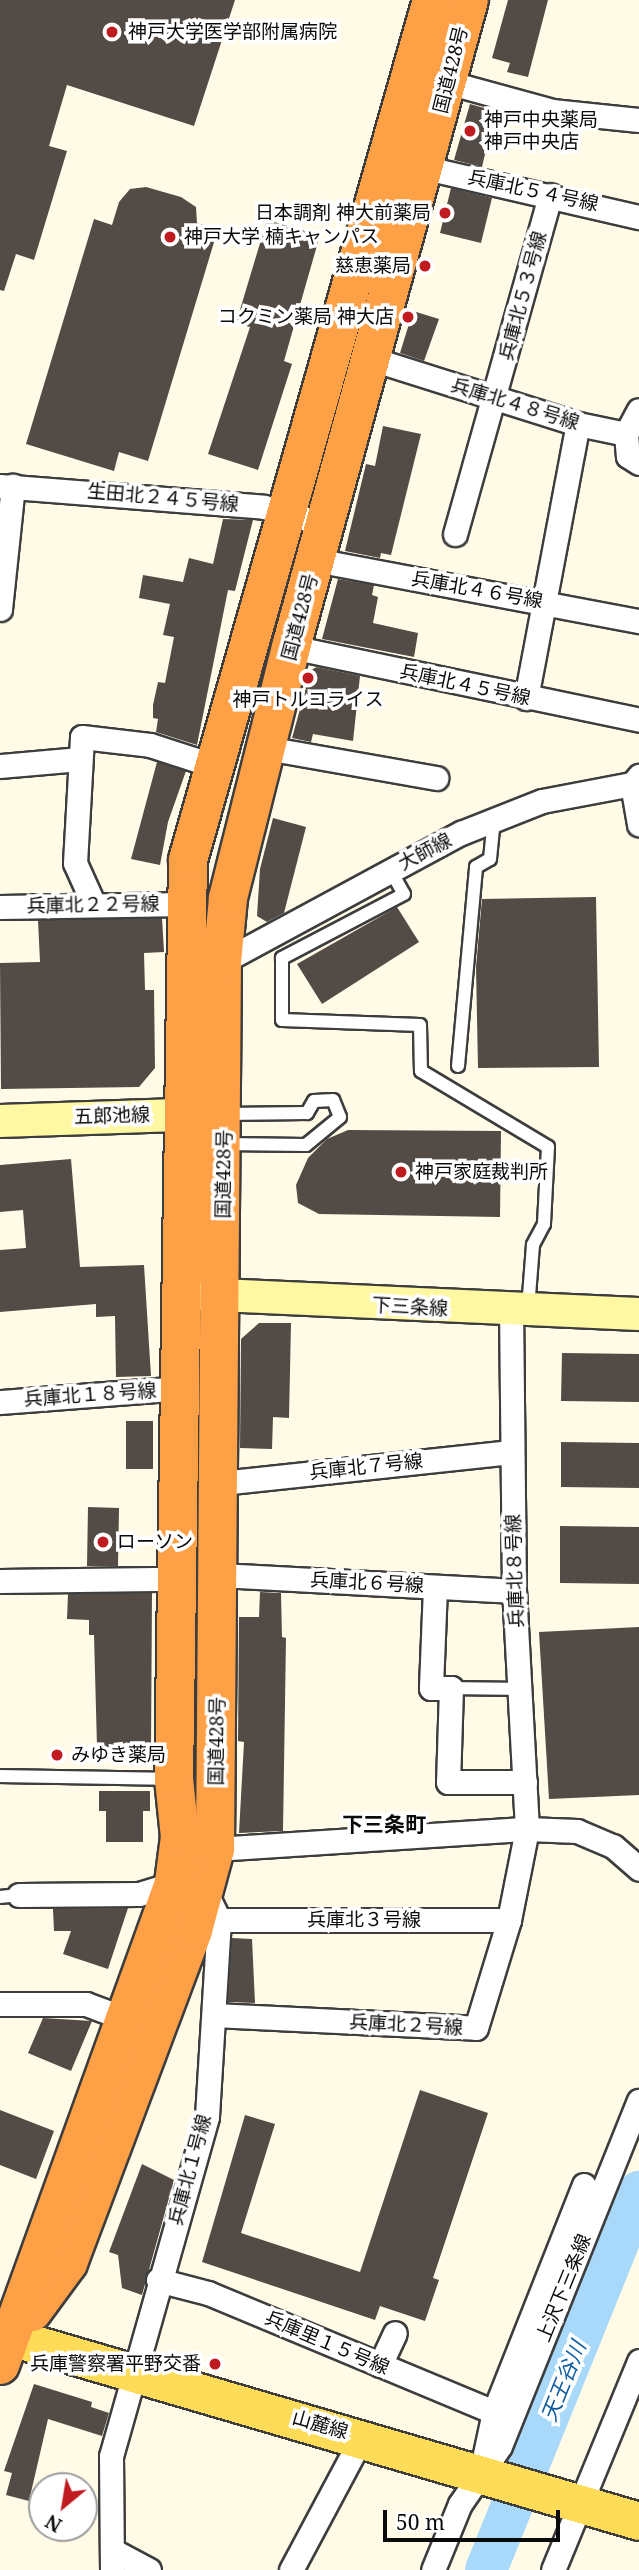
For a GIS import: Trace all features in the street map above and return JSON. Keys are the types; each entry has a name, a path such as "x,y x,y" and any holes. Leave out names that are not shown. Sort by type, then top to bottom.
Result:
{"highway":[{"name":"国道428号","path":"4,2345 126,2019 199,1897 180,1838 174,1779 188,860 212,765 432,0"},
{"name":"国道428号","path":"4,2345 68,2263 215,1849 223,1296 222,962 228,898 324,524 426,169 469,0"}],"main road":[{"name":"山麓線","path":"4,2345 135,2374 496,2476 639,2521"}],"street":[{"path":"447,82 552,111 639,120"},
{"name":"兵庫北５４号線","path":"426,169 551,195 639,217"},
{"name":"兵庫北５３号線","path":"455,534 487,410 495,398 551,195"},
{"name":"兵庫北４８号線","path":"372,359 579,424 626,434"},
{"path":"639,410 626,434 628,456 639,463"},
{"path":"526,698 579,424"},
{"name":"生田北２４５号線","path":"6,486 286,512 324,524"},
{"path":"0,609 6,486"},
{"name":"兵庫北４６号線","path":"315,560 639,621"},
{"name":"兵庫北４５号線","path":"291,647 639,720"},
{"path":"94,905 75,863 82,737 150,745 212,765"},
{"path":"266,748 436,778"},
{"path":"0,766 80,759"},
{"path":"636,780 639,824"},
{"name":"大師線","path":"222,962 391,870 494,819 542,801 636,780"},
{"name":"兵庫北２２号線","path":"0,907 186,904"},
{"name":"五郎池線","path":"0,1121 184,1114 224,1129"},
{"name":"下三条線","path":"182,1294 519,1312 639,1314"},
{"name":"兵庫北８号線","path":"519,1312 511,1452 514,1591 527,1829"},
{"name":"兵庫北１８号線","path":"0,1402 180,1388"},
{"name":"兵庫北７号線","path":"221,1483 511,1452"},
{"name":"兵庫北６号線","path":"220,1575 514,1591"},
{"path":"0,1581 176,1579"},
{"path":"435,1587 431,1688 450,1688 448,1782 525,1782"},
{"path":"215,1849 527,1829 577,1831 613,1846 639,1869"},
{"name":"兵庫北２号線","path":"214,2015 476,2028 509,1920 527,1829"},
{"name":"兵庫北３号線","path":"10,1896 139,1894 509,1920"},
{"name":"兵庫北１号線","path":"112,2560 111,2456 206,2117 214,2015 199,1897"},
{"path":"0,2004 86,2004 126,2019"},
{"name":"上沢下三条線","path":"433,2570 460,2504 496,2476 500,2446 639,2101"},
{"path":"496,2476 484,2443 584,2185"},
{"name":"兵庫里１５号線","path":"159,2280 208,2293 494,2412"},
{"path":"380,2365 395,2333"},
{"path":"553,2570 566,2498 639,2361"},
{"path":"291,2570 362,2437"},
{"path":"112,2560 149,2570"}],"lane":[{"path":"458,1066 476,867 490,859 494,819"},
{"path":"391,870 404,894 282,958 282,1020 420,1025 421,1070 548,1147 544,1224 533,1245 519,1312"},
{"path":"334,1100 340,1117 306,1146 224,1129 307,1113 314,1101 334,1100"},
{"path":"450,1688 520,1689"},
{"path":"0,1776 174,1779"}],"building":[{"name":"神戸大学医学部附属病院","path":"0,0 235,0 194,126 67,85 49,146 67,151 34,260 16,254 4,291 0,290"},
{"path":"508,0 548,0 528,77 507,72 510,63 492,58"},
{"path":"470,104 495,111 482,167 454,160"},
{"path":"146,187 181,197 196,207 197,223 218,229 148,461 119,452 114,471 26,444 94,219 112,225 119,202 130,189"},
{"path":"451,188 492,198 481,243 440,233"},
{"path":"267,220 320,235 284,361 292,364 258,470 208,454 250,327 236,323"},
{"path":"413,311 439,319 424,361 400,353"},
{"path":"383,426 421,434 391,555 381,553 380,558 345,551 366,464 375,466"},
{"path":"223,519 253,520 235,591 228,590 197,745 156,732 158,719 153,718 153,705 158,682 165,683 174,637 163,635 170,604 139,598 143,575 183,582 189,558 213,564"},
{"path":"338,579 374,585 372,595 378,597 373,623 418,633 414,657 322,639"},
{"path":"317,667 360,676 353,741 313,734 311,742 292,738 311,670"},
{"path":"157,762 186,771 168,822 160,865 131,859"},
{"path":"273,818 306,827 284,913 267,922 257,916 260,869"},
{"path":"596,897 599,1067 478,1068 476,967 482,899"},
{"path":"397,907 419,942 322,1004 297,964"},
{"path":"162,918 164,952 144,953 145,990 154,990 155,1068 139,1087 1,1089 0,963 40,962 38,920"},
{"name":"神戸家庭裁判所","path":"348,1130 501,1131 500,1217 319,1214 298,1203 296,1185 308,1158 327,1139"},
{"path":"71,1159 80,1267 144,1265 151,1376 116,1377 115,1316 96,1317 96,1304 0,1312 0,1250 26,1248 23,1210 0,1212 0,1165"},
{"path":"259,1323 291,1323 289,1418 273,1417 272,1449 240,1448 241,1339"},
{"path":"562,1353 639,1354 639,1402 561,1401"},
{"path":"126,1421 153,1421 153,1469 126,1469"},
{"path":"561,1442 639,1443 639,1488 561,1487"},
{"name":"ローソン","path":"88,1507 119,1508 118,1566 87,1566"},
{"path":"560,1526 639,1527 639,1584 560,1583"},
{"path":"260,1592 281,1593 282,1637 286,1638 283,1831 239,1833 244,1742 238,1741 239,1617 259,1617"},
{"path":"152,1593 151,1748 97,1747 94,1635 89,1635 89,1620 67,1619 68,1594"},
{"path":"639,1627 639,1795 549,1799 539,1632"},
{"path":"99,1791 150,1791 150,1811 143,1811 143,1842 106,1842 106,1811 99,1811"},
{"path":"128,1908 108,1969 63,1954 71,1931 54,1931 53,1909"},
{"path":"232,1938 252,1939 255,2003 228,2002"},
{"path":"43,2018 92,2021 71,2071 28,2053"},
{"path":"420,2090 488,2113 433,2278 439,2280 425,2321 380,2306 375,2320 202,2262 245,2115 275,2124 241,2233 360,2272"},
{"path":"0,2110 54,2131 36,2179 0,2165"},
{"path":"142,2164 174,2180 142,2295 122,2288 118,2255 109,2252"},
{"path":"34,2384 92,2402 91,2407 109,2413 102,2436 48,2419 36,2472 28,2472 28,2501 6,2495 12,2473 4,2471"}],"waterway":[{"name":"天王谷川","path":"486,2570 639,2192"}],"place":[{"name":"神戸大学医学部附属病院","path":"112,32"},
{"name":"神戸中央薬局 神戸中央店","path":"470,131"},
{"name":"日本調剤 神大前薬局","path":"445,213"},
{"name":"神戸大学 楠キャンパス","path":"170,237"},
{"name":"慈恵薬局","path":"425,266"},
{"name":"コクミン薬局 神大店","path":"408,317"},
{"name":"神戸トルコライス","path":"308,678"},
{"name":"神戸家庭裁判所","path":"401,1172"},
{"name":"ローソン","path":"103,1542"},
{"name":"みゆき薬局","path":"57,1755"},
{"name":"兵庫警察署平野交番","path":"215,2364"}],"district":[{"name":"下三条町","path":"384,1824"}]}
